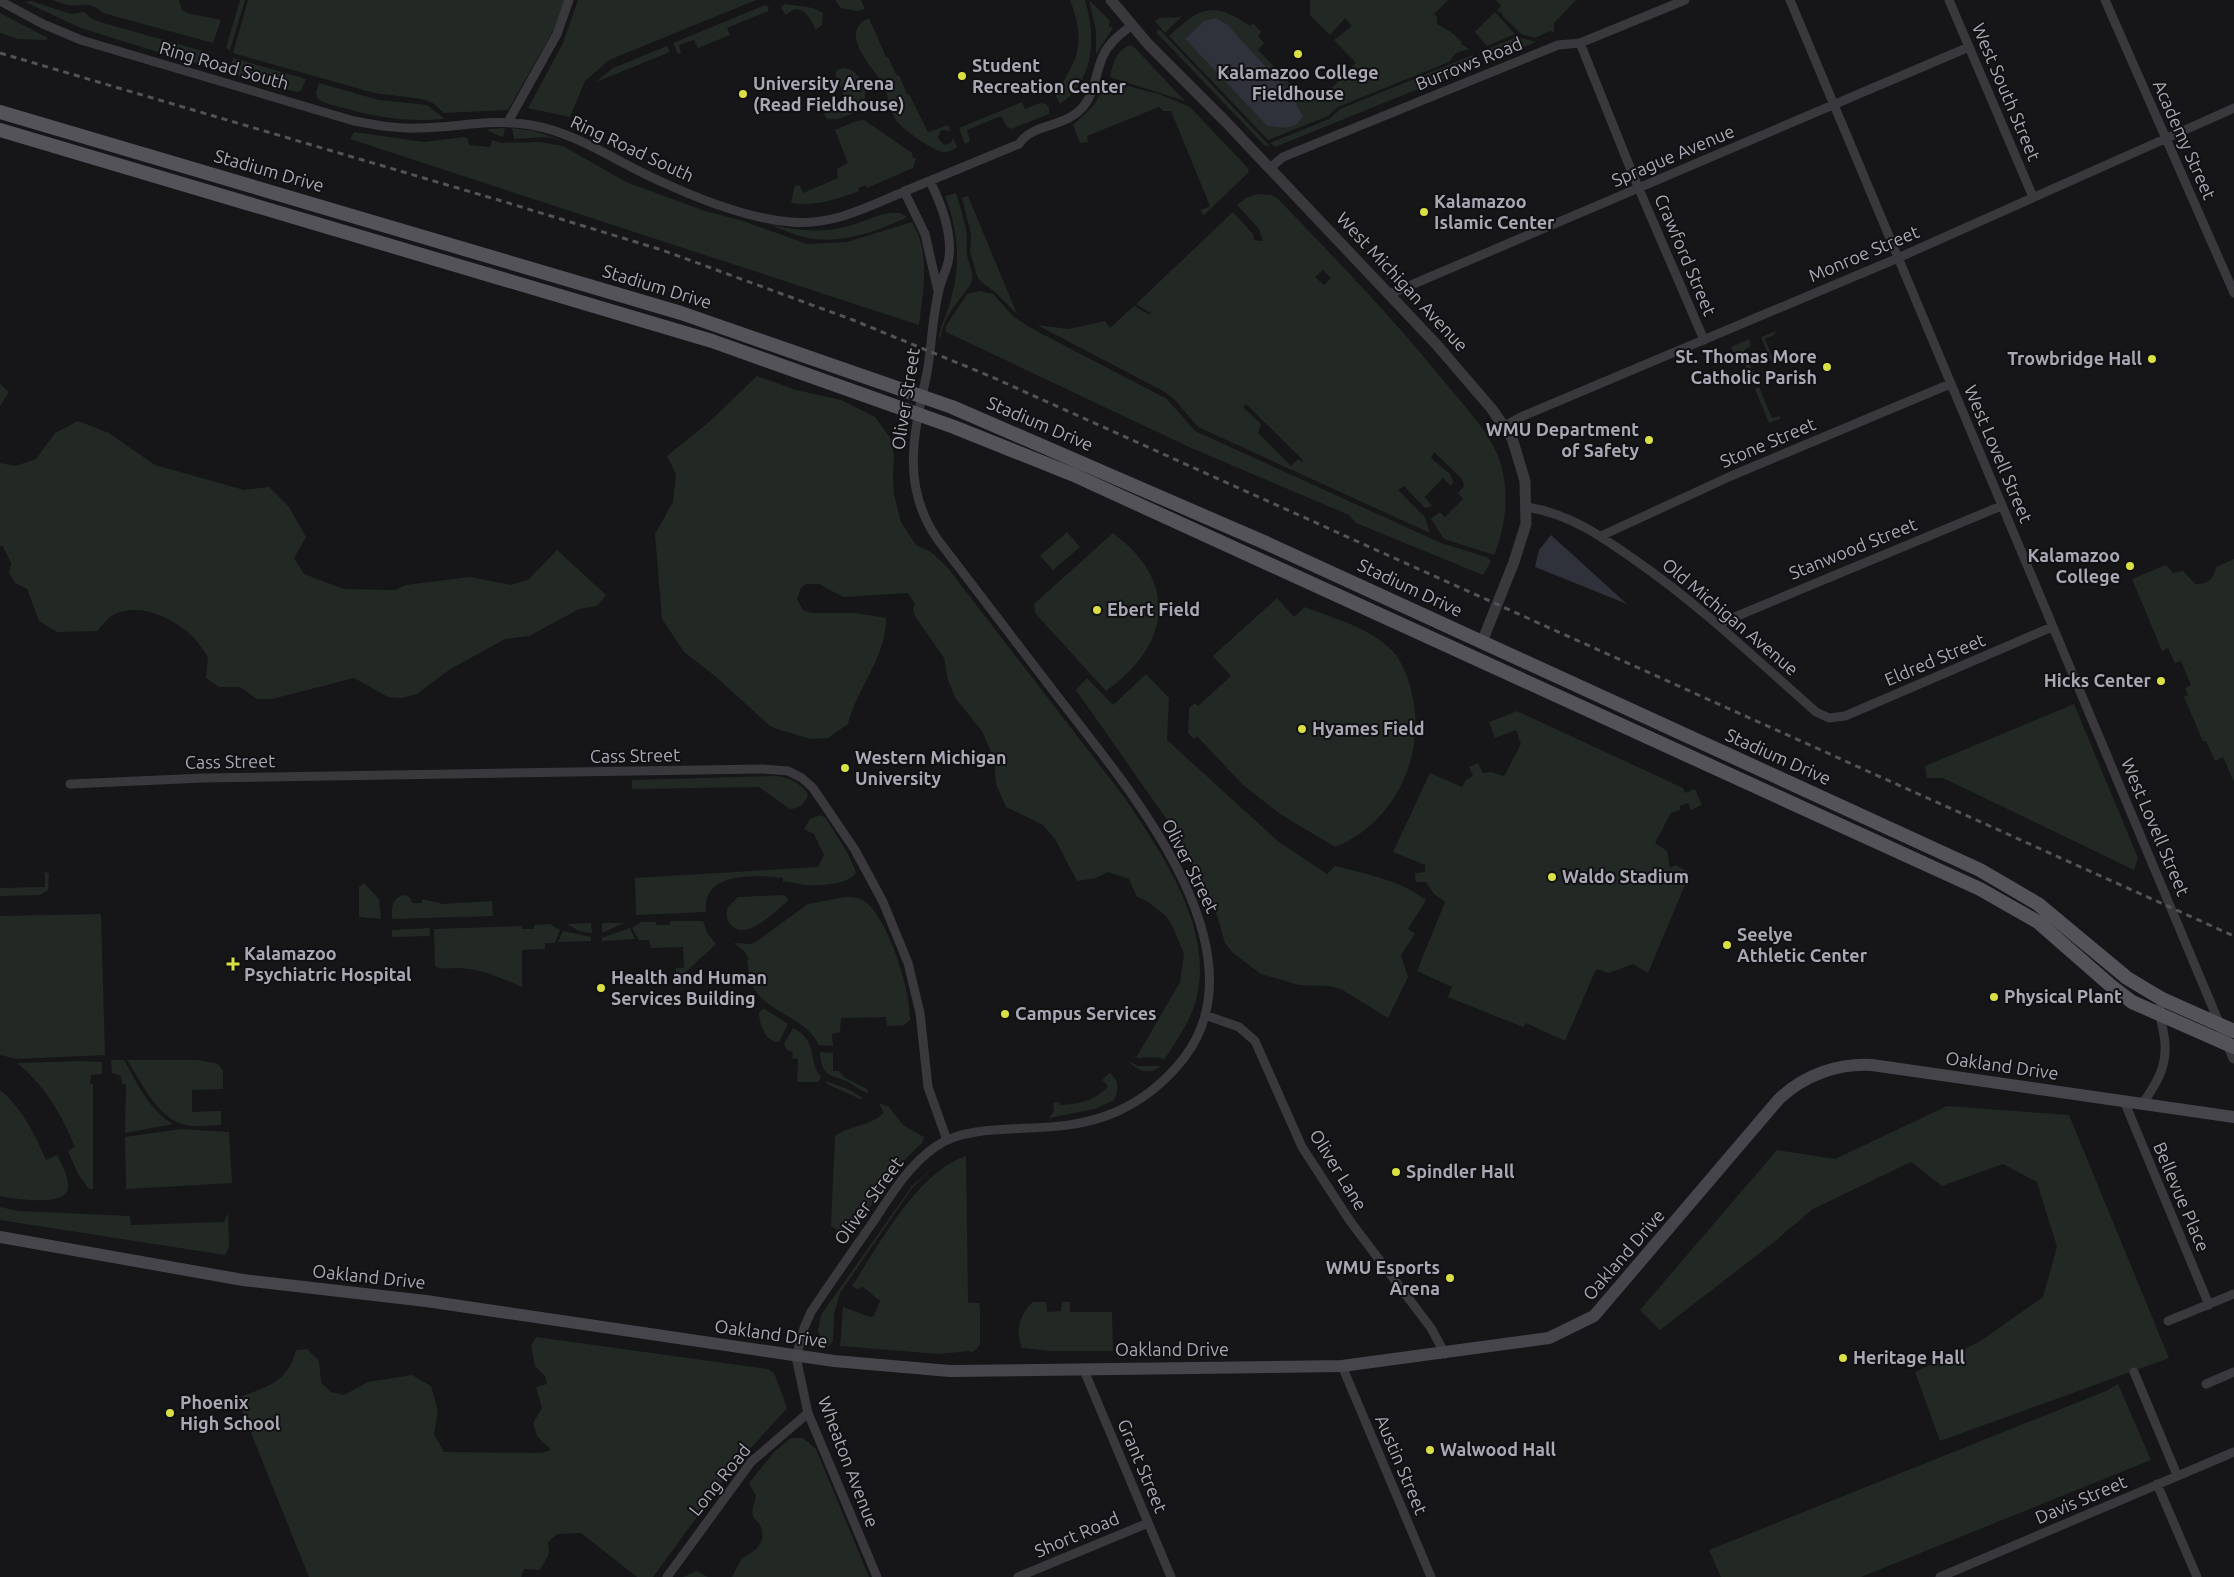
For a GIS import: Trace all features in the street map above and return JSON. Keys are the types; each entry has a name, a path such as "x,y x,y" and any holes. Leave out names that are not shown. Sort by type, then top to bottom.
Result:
{"main road":[{"name":"Stadium Drive","path":"0,112 681,313 952,407 1241,532 1927,846 2019,891 2038,904 2110,967 2162,999"},
{"name":"Stadium Drive","path":"0,130 712,341 918,413 1074,475 1416,632 1499,667 1590,712 1980,889 2038,922 2110,985 2132,1002 2158,1015"},
{"path":"2162,999 2234,1031"},
{"path":"2158,1015 2231,1046"},
{"name":"Oakland Drive","path":"0,1237 242,1280 426,1301 796,1357 950,1371 1342,1366 1445,1354 1549,1338 1594,1316 1779,1099 1789,1090 1816,1075 1839,1067 1872,1065 2234,1117"}],"street":[{"path":"508,122 557,34 569,0"},
{"name":"West Michigan Avenue","path":"1111,0 1132,25 1390,294 1443,352 1504,426 1517,450 1522,467 1527,507 1522,540 1482,642"},
{"name":"Burrows Road","path":"1270,168 1282,157 1550,48 1580,43 1685,0"},
{"name":"West Lovell Street","path":"1790,0 2052,627 2231,1046 2234,1058"},
{"name":"West South Street","path":"1949,0 2033,197"},
{"name":"Academy Street","path":"2105,0 2234,293"},
{"name":"Ring Road South","path":"0,1 43,24 81,40 354,121 386,127 419,128 497,121 531,125 567,135 662,183 717,204 793,223 823,220 850,214 1018,144 1024,136 1047,126 1070,120 1090,97 1103,56 1109,46 1132,25"},
{"name":"Crawford Street","path":"1580,43 1704,340"},
{"name":"Sprague Avenue","path":"1390,294 1969,47"},
{"name":"Monroe Street","path":"1504,426 1523,416 1898,258 2234,108"},
{"name":"Oliver Street","path":"796,1357 804,1328 811,1312 897,1186 913,1166 947,1140 979,1132 1069,1126 1119,1111 1153,1090 1174,1071 1191,1049 1211,996 1205,936 1200,916 1168,852 1111,766 977,592 927,522 914,487 913,471 920,395 926,373 938,291 949,259 949,242 944,217 930,181"},
{"name":"Oliver Street","path":"904,191 925,234 938,291"},
{"name":"Stone Street","path":"1601,536 1731,476 1950,384"},
{"name":"Stanwood Street","path":"1718,624 2001,506"},
{"name":"Old Michigan Avenue","path":"1527,507 1563,515 1601,536 1672,586 1718,624 1816,712 1829,718"},
{"name":"Eldred Street","path":"1829,718 1845,716 2052,627"},
{"name":"Cass Street","path":"70,784 266,777 763,769 788,771 802,778 813,788 838,824 875,886 898,934 918,1000 928,1087 947,1140"},
{"path":"2143,1104 2163,1072 2166,1056 2163,1029 2158,1015 2162,999"},
{"name":"Oliver Lane","path":"1205,1015 1240,1027 1255,1041 1302,1147 1350,1221 1431,1328 1445,1354"},
{"name":"Bellevue Place","path":"2124,1101 2209,1304"},
{"path":"2168,1322 2234,1294"},
{"name":"Wheaton Avenue","path":"796,1357 808,1413 877,1577"},
{"name":"Austin Street","path":"1342,1366 1431,1577"},
{"name":"Grant Street","path":"1083,1368 1171,1577"},
{"path":"2134,1372 2177,1475"},
{"path":"2206,1384 2234,1372"},
{"name":"Long Road","path":"666,1577 751,1462 808,1413"},
{"name":"Davis Street","path":"1941,1577 2234,1452"},
{"path":"2157,1484 2197,1577"},
{"name":"Short Road","path":"1018,1577 1148,1523"}],"shaded area":[{"path":"53,0 179,0 182,10 187,13 221,20 213,43 103,13 90,5 69,5"},
{"path":"240,0 245,0 230,50 226,48"},
{"path":"248,0 565,0 553,31 508,110 444,113 433,103 422,99 374,93 233,53"},
{"path":"578,0 756,0 609,60 585,81 570,117 528,108 563,43"},
{"path":"835,0 861,0 865,9 857,11 841,8"},
{"path":"1070,0 1085,0 1091,28 1090,56 1080,83 1072,94 1060,104 1056,96 1057,91 1071,68 1078,48 1078,26"},
{"path":"1089,0 1110,21 1109,26 1113,28 1096,54 1096,30"},
{"path":"1310,0 1448,0 1434,14 1437,17 1437,24 1451,32 1462,42 1461,44 1469,49 1456,53 1449,62 1338,107 1328,116 1268,140 1169,36 1198,13 1207,10 1226,13 1250,26 1253,23 1261,32 1258,36 1264,43 1258,50 1308,103 1319,93 1323,97 1356,63 1334,40 1352,26 1345,18 1330,35 1310,15","holes":["1228,25 1291,94 1303,116 1266,125 1185,39"]},
{"path":"1496,0 1576,0 1554,23 1554,33 1550,31 1535,38 1521,34 1502,15 1502,11 1500,13 1497,10 1501,6"},
{"path":"31,1 71,14 84,12 92,19 107,24 210,53 202,63 193,63 81,28 25,2"},
{"path":"785,4 813,8 823,13 822,25 816,30 808,16 801,10 796,9 786,15 781,8"},
{"path":"765,5 769,7 768,11 727,28 730,35 698,48 694,40 679,45 681,53 678,54 673,43"},
{"path":"1495,12 1515,34 1487,46 1475,32"},
{"path":"0,13 48,38 46,40 18,39 0,33"},
{"path":"1183,15 1165,33 1155,21 1162,18"},
{"path":"869,18 886,57 888,57 897,76 899,75 907,95 909,94 928,132 948,125 951,131 941,130 938,138 944,145 951,143 953,138 957,147 949,151 938,151 911,134 896,120 883,85 860,50 857,41 856,32 860,24"},
{"path":"1216,18 1228,25 1291,94 1303,116 1300,121 1287,127 1266,125 1185,39 1204,21"},
{"path":"1159,29 1270,147 1264,145 1156,32"},
{"path":"1517,37 1536,42 1500,57 1491,54 1488,49"},
{"path":"1131,45 1185,101 1110,77 1114,62 1119,54"},
{"path":"667,46 670,52 596,82 613,68"},
{"path":"1473,55 1474,63 1470,68 1275,147 1270,143 1329,119 1340,109"},
{"path":"233,58 306,79 301,91 297,92 239,76 232,63"},
{"path":"849,69 860,79 864,86 864,102 859,109 849,115 829,119 826,118 824,113 837,112 843,103 843,93 835,74 837,70"},
{"path":"1108,81 1159,94 1190,107 1245,165 1249,170 1248,173 1204,215 1202,214 1201,210 1210,206 1171,111 1163,111 1159,107 1087,136 1088,142 1080,143 1073,125 1094,105"},
{"path":"319,83 379,100 427,105 445,119 419,120 394,118 334,106 318,99 316,93"},
{"path":"1022,102 1025,109 1040,103 1046,104 1049,108 1049,114 1011,129 1007,127 1001,116 967,130 970,141 965,144 959,128"},
{"path":"864,120 912,153 913,158 916,158 913,168 867,188 865,185 858,188 859,191 834,199 808,204 791,203 795,185 800,186 803,193 838,178 837,169 848,163 835,130 856,121"},
{"path":"505,128 503,137 488,131 489,129"},
{"path":"512,128 534,131 561,140 545,137 514,139"},
{"path":"354,132 424,142 464,137 468,139 469,145 490,147 492,141 489,139 502,143 540,142 563,146 626,182 705,211 743,221 807,244 847,242 912,222 922,246 924,259 924,286 919,325 350,139"},
{"path":"956,193 967,235 967,254 972,279 969,287 948,316 941,337 939,337 950,304 957,260 953,221 945,196"},
{"path":"1257,194 1271,195 1277,198 1385,313 1482,427 1498,456 1504,481 1504,518 1494,555 1444,539 1431,519 1440,512 1445,517 1463,499 1458,493 1464,486 1462,479 1434,452 1431,458 1450,474 1453,482 1451,486 1443,478 1425,497 1432,506 1425,508 1404,486 1398,490 1425,517 1430,533 1198,427 1174,399 1165,392 1037,325 1069,329 1105,321 1110,328 1134,306 1150,315 1152,310 1150,313 1136,304 1233,212 1253,234 1254,240 1263,241 1259,229 1237,205 1246,198","holes":["1323,270 1331,278 1324,285 1315,277","1246,404 1303,460 1302,462 1298,459 1291,466 1258,433 1261,424 1243,407"]},
{"path":"968,196 1017,314 995,292 981,282 977,276 970,252 971,234 962,198"},
{"path":"890,213 900,213 907,217 874,231 850,237 825,240 796,235 766,223 798,230 831,230"},
{"path":"979,291 993,294 1013,316 1029,327 1167,399 1195,431 1441,543 1487,557 1491,561 1483,575 1356,523 1349,515 1189,447 946,332 946,326 967,294"},
{"path":"1776,331 1774,335 1765,339 1774,361 1771,362 1761,337"},
{"path":"1749,339 1751,346 1744,350 1758,384 1754,386 1740,353 1734,353 1731,347"},
{"path":"757,376 796,390 841,400 875,417 891,439 894,457 894,495 901,522 916,545 931,552 947,567 1125,798 1154,842 1168,866 1191,917 1198,943 1200,969 1197,996 1192,1013 1164,1060 1158,1057 1136,1058 1180,982 1184,954 1173,927 1166,916 1147,901 1137,897 1129,879 1108,872 1096,878 1077,881 1055,839 1043,825 1006,807 996,784 994,759 982,731 956,699 948,680 944,658 915,616 913,610 915,604 908,593 843,597 819,584 806,584 801,588 797,599 803,610 811,613 856,613 886,618 882,646 852,711 848,724 828,738 811,739 770,726 715,676 684,652 662,619 655,534 673,502 676,474 667,456 709,422"},
{"path":"0,384 9,392 0,406"},
{"path":"1759,387 1772,418 1780,416 1780,419 1769,423 1755,389"},
{"path":"78,421 109,433 155,465 244,490 269,487 289,507 306,537 294,558 304,574 344,589 395,590 406,585 470,577 511,585 528,580 557,550 606,595 597,606 579,609 529,636 505,639 449,670 417,694 401,698 388,697 354,678 272,699 257,699 240,687 219,687 206,678 208,657 196,640 174,622 153,613 131,610 120,612 110,617 97,631 57,632 39,621 27,589 15,583 9,573 11,563 3,546 0,546 0,463 15,466 36,459 55,433"},
{"path":"1067,532 1080,547 1053,570 1040,556"},
{"name":"Ebert Field","path":"1113,533 1135,552 1149,572 1157,593 1159,614 1154,634 1144,654 1127,673 1106,691 1035,613 1034,604"},
{"path":"1551,535 1627,604 1535,567 1539,550"},
{"path":"2234,559 2234,782 2223,757 2215,761 2206,741 2203,741 2184,697 2188,695 2185,688 2191,685 2181,661 2175,663 2168,648 2162,651 2132,579 2166,565 2173,573 2183,571 2195,584 2203,583 2211,578 2216,567"},
{"name":"Hyames Field","path":"1277,598 1294,617 1305,607 1354,626 1377,638 1396,655 1405,672 1411,690 1415,714 1415,737 1411,761 1402,783 1390,803 1375,821 1356,836 1335,847 1280,814 1242,784 1197,736 1194,739 1188,733 1189,708 1195,703 1198,706 1231,676 1213,656"},
{"path":"1146,674 1169,698 1167,740 1279,842 1327,874 1335,866 1371,875 1405,887 1426,900 1408,929 1415,934 1401,955 1408,977 1388,1018 1341,989 1329,986 1299,985 1261,974 1233,953 1225,943 1214,905 1172,827 1076,690 1087,678 1113,705"},
{"path":"2074,704 2138,858 2134,870 1943,778 1927,778 1925,766"},
{"name":"Waldo Stadium","path":"1517,711 1683,788 1685,793 1695,789 1702,805 1691,810 1688,803 1680,806 1680,810 1671,813 1655,843 1667,851 1670,868 1676,865 1690,873 1648,973 1633,964 1609,973 1596,969 1565,1041 1526,1023 1523,1027 1448,997 1452,987 1417,971 1445,902 1434,894 1426,882 1416,882 1415,873 1425,872 1425,865 1393,852 1430,773 1462,787 1466,780 1473,776 1469,767 1478,763 1483,773 1491,772 1504,776 1521,744 1516,730 1495,738 1489,722"},
{"path":"776,776 794,781 805,790 808,794 801,805 790,809 759,787 632,789 632,780"},
{"path":"820,815 826,818 848,854 856,872 847,880 824,885 803,885 783,882 783,878 759,876 733,878 721,882 712,889 707,899 706,912 636,915 635,878 818,867 824,855 814,834 804,829 810,819"},
{"path":"45,871 49,874 48,890 40,895 0,896 0,888 45,887"},
{"path":"364,883 379,899 381,919 359,917 359,887"},
{"path":"406,895 411,899 412,903 422,903 422,899 443,904 492,901 493,916 392,919 393,903 401,896"},
{"path":"782,895 787,897 788,901 753,928 738,929 728,921 728,907 738,897"},
{"path":"853,897 864,901 881,922 902,974 907,991 910,1020 904,1025 887,1026 886,1017 841,1018 840,1032 832,1034 833,1046 819,1045 805,1028 768,1004 760,996 751,981 747,961 749,959 744,951 734,943 750,944 757,941 808,904"},
{"path":"101,914 105,1055 17,1059 0,1055 0,916"},
{"path":"670,921 703,921 708,934 716,944 676,981 676,968 684,968 683,947 651,948 649,940 639,940 632,928 641,922 656,922 656,925 670,925"},
{"path":"591,923 592,933 579,931 567,924"},
{"path":"602,923 624,923 602,933"},
{"path":"550,924 560,930 555,943 545,943 545,949 522,950 522,987 483,972 435,966 434,929 522,926 522,929 534,929 534,925"},
{"path":"430,928 430,936 392,937 392,930"},
{"path":"630,928 635,939 602,941 602,938"},
{"path":"563,931 591,937 591,941 558,942"},
{"path":"763,1008 788,1024 779,1042 770,1039 764,1032 759,1013"},
{"path":"793,1028 801,1033 810,1044 814,1064 821,1077 818,1082 797,1082 798,1059 792,1058 793,1052 787,1050 784,1044"},
{"path":"820,1052 833,1053 833,1071 839,1071 844,1077 867,1089 868,1093 825,1071"},
{"path":"111,1060 124,1060 150,1104 173,1124 125,1133 126,1084 122,1084 121,1076 112,1073"},
{"path":"127,1060 199,1060 218,1064 223,1071 223,1089 192,1090 192,1112 221,1111 221,1125 191,1126 173,1120 164,1114 150,1097"},
{"path":"1128,1061 1138,1066 1161,1066 1152,1071 1143,1071"},
{"path":"102,1062 102,1074 91,1075 90,1084 93,1084 93,1189 89,1189 78,1174 68,1151 75,1147 58,1112 36,1081 17,1063"},
{"path":"1110,1073 1117,1085 1117,1093 1114,1100 1095,1109 1049,1118 1054,1111 1053,1103 1059,1102 1060,1105 1073,1104 1086,1101 1098,1095 1108,1086 1102,1080"},
{"path":"826,1081 850,1090 863,1098 860,1099 827,1084"},
{"path":"0,1090 21,1113 46,1160 57,1155 68,1181 67,1192 61,1197 28,1200 0,1196"},
{"path":"879,1103 889,1107 903,1125 924,1137 922,1143 898,1166 853,1232 844,1234 831,1226 835,1136 878,1118 884,1113"},
{"path":"1947,1106 2069,1115 2169,1358 1940,1441 1915,1372 1979,1342 2043,1297 2057,1247 2037,1182 2003,1164 1942,1186 1911,1162 1813,1209 1774,1242 1660,1330 1640,1310 1777,1150 1835,1159"},
{"path":"181,1129 229,1132 232,1183 126,1189 125,1137"},
{"path":"966,1156 968,1303 979,1303 980,1345 972,1353 970,1351 938,1354 840,1346 843,1307 870,1317 874,1316 880,1301 863,1287 857,1289 852,1286 887,1231 916,1193 932,1177 948,1164"},
{"path":"938,1163 913,1187 840,1293 834,1314 833,1341 829,1346 824,1345 818,1331 821,1315 912,1186"},
{"path":"0,1207 19,1211 130,1216 131,1225 224,1222 228,1213 229,1247 225,1255 0,1220"},
{"path":"1033,1302 1046,1302 1047,1312 1061,1311 1062,1302 1070,1302 1070,1312 1112,1312 1113,1351 1052,1351 1022,1348 1019,1335 1020,1323 1024,1312"},
{"path":"536,1337 768,1369 774,1373 787,1408 732,1469 653,1577 637,1577 581,1533 557,1534 548,1542 549,1554 540,1570 524,1569 521,1577 309,1577 237,1398 274,1382 287,1370 296,1350 307,1349 319,1361 321,1382 331,1392 344,1395 368,1382 412,1375 431,1386 438,1411 434,1434 444,1452 541,1453 551,1450 537,1436 533,1423 542,1408 536,1387 547,1384 545,1376 535,1366 531,1346"},
{"path":"2118,1384 2151,1460 1861,1577 1721,1577 1709,1550 2106,1391"},
{"path":"791,1438 803,1438 816,1449 869,1577 732,1577 742,1558 759,1546 762,1536 760,1525 753,1516 756,1496 749,1483 774,1452"},
{"path":"697,1571 708,1577 683,1577"}],"railway":[{"path":"0,53 662,250 853,320 992,377 2234,936"}],"place":[{"name":"Kalamazoo College Fieldhouse","path":"1298,54"},
{"name":"Student Recreation Center","path":"962,76"},
{"name":"University Arena (Read Fieldhouse)","path":"743,94"},
{"name":"Kalamazoo Islamic Center","path":"1424,212"},
{"name":"Trowbridge Hall","path":"2152,359"},
{"name":"St. Thomas More Catholic Parish","path":"1827,367"},
{"name":"WMU Department of Safety","path":"1649,440"},
{"name":"Kalamazoo College","path":"2130,566"},
{"name":"Ebert Field","path":"1097,610"},
{"name":"Hicks Center","path":"2161,681"},
{"name":"Hyames Field","path":"1302,729"},
{"name":"Western Michigan University","path":"845,768"},
{"name":"Waldo Stadium","path":"1552,877"},
{"name":"Seelye Athletic Center","path":"1727,945"},
{"name":"Kalamazoo Psychiatric Hospital","path":"233,964"},
{"name":"Health and Human Services Building","path":"601,988"},
{"name":"Physical Plant","path":"1994,997"},
{"name":"Campus Services","path":"1005,1014"},
{"name":"Spindler Hall","path":"1396,1172"},
{"name":"WMU Esports Arena","path":"1450,1278"},
{"name":"Heritage Hall","path":"1843,1358"},
{"name":"Phoenix High School","path":"170,1413"},
{"name":"Walwood Hall","path":"1430,1450"}]}
